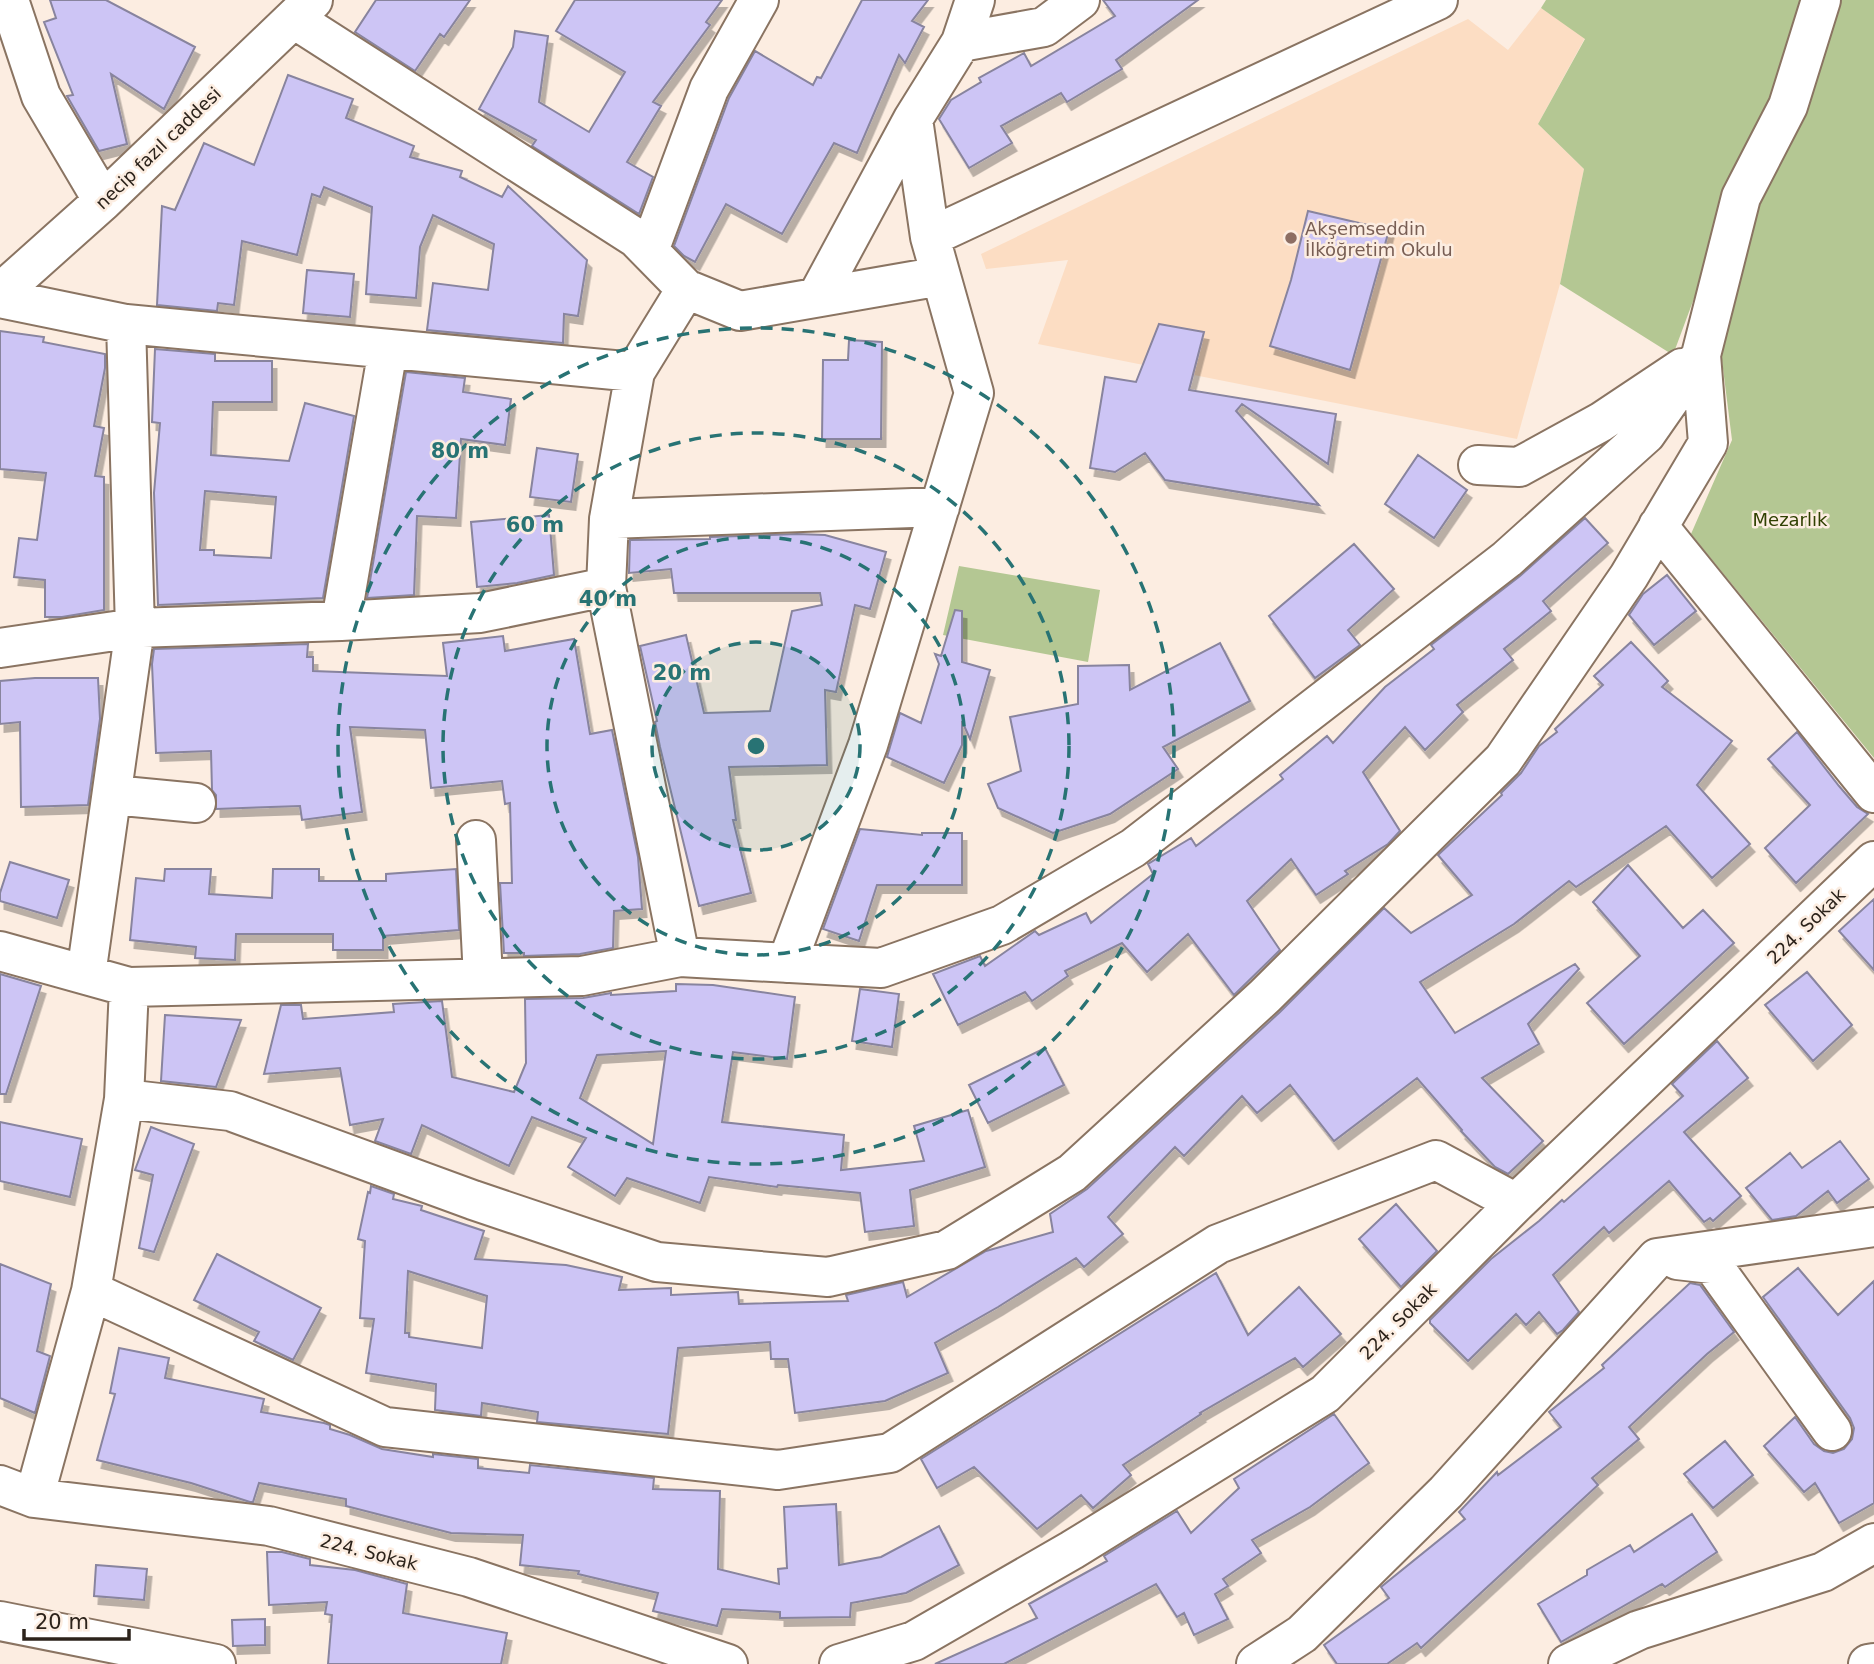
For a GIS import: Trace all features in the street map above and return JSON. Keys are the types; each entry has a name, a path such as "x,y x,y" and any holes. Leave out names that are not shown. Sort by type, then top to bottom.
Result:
{"street":[{"path":"9,0 41,96 103,201"},
{"path":"649,251 709,89 760,0"},
{"path":"817,297 913,119 961,42 975,0"},
{"path":"961,42 1044,27 1080,0"},
{"path":"930,237 1438,0"},
{"path":"124,1099 230,1111 473,1200 657,1262 828,1277 947,1250 1072,1173 1265,996 1503,760 1629,576 1708,443 1701,355 1741,197 1788,106 1821,0"},
{"path":"303,9 636,239 686,289 740,311 940,276"},
{"name":"necip fazıl caddesi","path":"0,295 103,201 303,9"},
{"path":"787,963 868,745 974,393 930,237 913,119"},
{"path":"680,957 606,587 609,519 635,372 686,289"},
{"path":"0,295 126,324 635,372"},
{"path":"86,975 135,628 126,324"},
{"path":"341,621 388,349"},
{"path":"1478,465 1519,467 1601,422 1701,355"},
{"path":"0,951 129,987 582,976 680,957 881,968 1002,925 1133,848 1507,559 1646,434 1701,355"},
{"path":"609,519 940,506"},
{"path":"1658,526 1874,793"},
{"path":"0,648 135,628 480,613 606,587"},
{"path":"113,795 196,803"},
{"path":"476,840 483,978"},
{"name":"224. Sokak","path":"839,1664 914,1641 1072,1550 1325,1394 1516,1203 1874,861"},
{"path":"17,1492 91,1292 124,1099 129,987"},
{"path":"91,1292 385,1427 778,1470 890,1453 1218,1244 1436,1160 1516,1203"},
{"path":"1256,1664 1302,1634 1446,1492 1657,1258 1874,1227"},
{"path":"1657,1258 1712,1264 1832,1431"},
{"name":"224. Sokak","path":"17,1492 269,1526 469,1577 728,1664"},
{"path":"1568,1664 1639,1630 1823,1572 1874,1543"},
{"path":"0,1621 216,1664"},
{"path":"1868,1664 1874,1662"}],"shaded area":[{"name":"Akşemseddin İlköğretim Okulu","path":"1541,8 1585,38 1538,124 1584,169 1560,284 1517,439 1038,344 1068,260 986,269 981,254 1468,19 1508,50"}],"green space":[{"path":"1546,0 1808,0 1783,78 1732,196 1673,355 1560,284 1584,169 1538,124 1585,39 1541,8"},
{"name":"Mezarlık","path":"1833,0 1874,0 1874,758 1691,534 1732,440 1718,329 1755,197"},
{"path":"959,566 1100,590 1088,662 943,635"}],"building":[{"path":"50,0 106,0 195,47 164,109 111,74 127,144 99,151 67,96 73,95 44,22 56,18"},
{"path":"376,0 470,0 444,37 440,34 415,71 355,32"},
{"path":"575,0 722,0 706,22 710,25 653,102 661,106 627,162 653,177 639,214 532,146 536,140 479,109 513,47 515,31 548,36 539,102 589,132 625,72 556,31"},
{"path":"862,0 928,0 912,21 924,27 905,63 899,55 857,153 834,143 782,234 726,204 695,262 684,256 674,246 729,98 755,51 813,85 817,77 821,78"},
{"path":"1103,0 1198,0 1116,60 1122,69 1067,102 1061,93 1001,126 1012,143 969,168 939,119 951,100 981,82 979,78 1024,53 1031,66 1115,16"},
{"path":"288,75 353,99 346,118 414,146 410,157 462,171 460,177 502,197 508,186 587,260 578,316 564,314 563,343 427,330 433,283 488,290 494,244 433,215 420,247 416,298 366,294 372,207 324,187 320,197 312,194 297,255 242,241 234,305 218,303 217,311 157,305 162,206 175,210 204,143 254,165"},
{"path":"1308,211 1389,230 1350,370 1270,346 1291,280"},
{"path":"307,270 354,274 350,317 303,313"},
{"path":"1159,324 1204,332 1189,390 1336,414 1328,464 1242,404 1236,411 1319,505 1165,480 1145,453 1115,472 1090,468 1105,377 1136,382"},
{"path":"0,331 44,337 43,342 105,354 105,368 94,426 104,428 95,476 104,477 104,610 45,617 45,580 14,577 19,538 37,540 46,473 0,469"},
{"path":"849,340 882,342 881,439 822,439 823,360 848,360"},
{"path":"155,349 215,354 215,361 272,361 272,402 213,402 211,455 289,461 305,403 354,416 323,598 158,605 154,493 160,423 152,422","holes":["205,491 276,497 271,558 214,555 214,550 200,550"]},
{"path":"406,372 465,378 463,392 511,399 505,445 461,439 456,518 417,516 414,595 367,598"},
{"path":"537,448 578,454 571,502 530,497"},
{"path":"1418,455 1467,490 1434,538 1385,504"},
{"path":"549,515 554,575 517,583 477,587 471,522"},
{"path":"1585,518 1608,543 1543,601 1551,611 1504,649 1513,660 1457,705 1463,712 1425,750 1405,727 1363,772 1400,831 1388,844 1345,871 1348,874 1316,895 1291,859 1247,901 1280,950 1234,995 1188,934 1147,972 1122,943 1065,971 1068,976 1032,1001 1025,992 958,1025 933,974 980,956 985,966 1035,931 1039,935 1086,913 1091,923 1153,874 1148,864 1191,838 1196,846 1283,779 1280,775 1327,736 1333,743 1385,687 1434,649 1431,645 1520,576"},
{"path":"825,535 886,552 870,609 855,605 836,692 825,690 827,765 729,767 736,820 733,820 751,893 699,906 660,747 655,722 657,721 640,646 686,635 704,713 770,711 792,611 822,605 820,593 674,593 671,569 629,573 630,540"},
{"path":"1354,544 1394,589 1348,630 1360,645 1315,678 1269,616"},
{"path":"1667,575 1696,611 1654,645 1629,615 1643,594"},
{"path":"955,610 962,611 962,662 990,670 970,739 962,721 962,745 944,783 887,757 900,713 921,723 939,664 935,654 941,656"},
{"path":"503,636 505,651 574,639 590,734 612,730 638,857 642,909 614,911 613,948 580,954 524,956 524,953 504,953 500,883 512,883 510,803 505,804 502,781 431,788 425,730 350,727 362,812 302,820 300,806 216,809 216,795 212,790 211,751 156,753 152,664 154,649 308,644 307,657 313,657 313,671 447,676 443,643"},
{"path":"1631,642 1668,681 1662,687 1732,741 1697,785 1750,844 1712,878 1666,826 1576,887 1569,881 1514,924 1420,982 1455,1033 1575,964 1579,969 1528,1024 1539,1044 1482,1078 1543,1141 1508,1174 1495,1167 1417,1078 1334,1141 1290,1085 1257,1113 1242,1096 1184,1156 1175,1147 1108,1217 1123,1234 1084,1267 1076,1258 935,1343 948,1373 885,1401 795,1413 788,1359 771,1359 770,1342 678,1348 668,1434 537,1422 538,1412 482,1403 481,1416 435,1410 436,1384 366,1373 374,1319 360,1318 365,1241 358,1239 371,1186 394,1194 393,1199 422,1206 421,1210 484,1231 475,1259 566,1265 622,1277 619,1290 671,1288 671,1295 738,1292 739,1304 848,1301 846,1295 903,1282 907,1297 986,1251 1053,1232 1050,1214 1087,1189 1280,1012 1384,908 1411,933 1472,895 1438,855 1502,795 1539,746 1557,732 1555,729 1603,685 1594,676","holes":["408,1271 487,1296 482,1348 409,1337 409,1333 405,1333"]},
{"path":"1220,643 1250,701 1163,747 1178,769 1110,814 1053,833 998,808 988,784 1021,771 1010,717 1078,704 1078,666 1129,665 1130,690"},
{"path":"98,678 100,719 88,805 21,807 20,722 0,724 0,681"},
{"path":"1797,732 1857,807 1868,814 1796,883 1765,848 1810,805 1768,759"},
{"path":"860,829 922,835 962,833 962,885 877,885 859,941 823,929"},
{"path":"10,862 69,880 57,918 0,901"},
{"path":"1628,865 1683,928 1703,910 1734,943 1624,1044 1587,1003 1640,956 1593,902"},
{"path":"165,869 211,869 209,894 272,898 273,869 319,869 319,881 386,881 386,874 456,869 459,930 383,936 383,950 333,950 333,934 236,934 235,960 195,958 196,947 130,940 136,878 164,881"},
{"path":"1874,899 1874,970 1839,931"},
{"path":"1807,972 1852,1025 1813,1061 1765,1005"},
{"path":"0,974 41,986 6,1094 0,1094"},
{"path":"676,984 713,985 795,997 787,1059 733,1052 722,1122 844,1135 841,1170 924,1161 914,1126 968,1110 985,1167 910,1190 914,1226 865,1232 860,1193 777,1187 709,1177 700,1203 627,1178 615,1196 568,1167 586,1138 532,1117 509,1166 422,1125 411,1154 375,1141 383,1119 350,1125 340,1068 264,1074 281,1005 301,1005 303,1019 394,1012 393,1004 442,1001 452,1077 514,1092 526,1063 525,999 676,991","holes":["666,1051 653,1144 580,1098 597,1055"]},
{"path":"860,989 899,994 892,1047 852,1041"},
{"path":"165,1015 241,1020 216,1087 161,1081"},
{"path":"1717,1041 1748,1078 1684,1132 1741,1196 1713,1221 1710,1218 1704,1222 1669,1181 1609,1233 1604,1227 1553,1275 1579,1312 1563,1330 1557,1334 1539,1312 1526,1325 1516,1314 1468,1361 1430,1320 1491,1259 1562,1200 1564,1202 1683,1096 1672,1084"},
{"path":"1045,1048 1064,1085 988,1123 969,1085"},
{"path":"0,1122 82,1139 70,1197 0,1181"},
{"path":"151,1127 194,1144 154,1252 139,1248 153,1175 135,1170"},
{"path":"1840,1141 1869,1179 1837,1203 1828,1191 1796,1216 1772,1220 1746,1188 1790,1153 1802,1168"},
{"path":"1396,1204 1437,1251 1401,1287 1359,1239"},
{"path":"217,1254 321,1308 293,1360 254,1341 259,1332 194,1300"},
{"path":"0,1264 51,1284 37,1351 50,1356 35,1413 0,1398"},
{"path":"1798,1268 1838,1315 1874,1281 1874,1503 1839,1523 1815,1483 1804,1492 1764,1446 1795,1417 1814,1444 1824,1451 1833,1453 1844,1449 1852,1439 1854,1428 1850,1418 1763,1297"},
{"path":"1216,1273 1248,1335 1299,1287 1341,1334 1303,1367 1295,1358 1200,1413 1123,1465 1131,1475 1093,1508 1081,1495 1037,1529 974,1467 937,1488 921,1459"},
{"path":"1690,1283 1700,1285 1734,1332 1629,1427 1639,1439 1592,1478 1598,1485 1421,1648 1417,1643 1387,1664 1337,1664 1324,1645 1389,1598 1381,1587 1465,1519 1459,1512 1497,1472 1498,1475 1561,1427 1549,1412 1604,1368 1602,1365"},
{"path":"119,1348 169,1358 165,1378 264,1399 261,1412 324,1423 330,1425 330,1429 382,1449 433,1457 433,1454 478,1459 478,1468 529,1473 530,1465 654,1478 653,1489 720,1491 718,1569 779,1584 778,1569 787,1568 784,1507 836,1504 839,1565 881,1557 939,1526 959,1565 906,1593 851,1603 850,1617 780,1618 780,1612 722,1609 717,1626 653,1611 658,1593 578,1574 579,1571 520,1565 523,1535 451,1533 346,1506 346,1499 259,1483 253,1502 250,1502 191,1483 97,1460 115,1394 110,1393"},
{"path":"1334,1414 1369,1463 1310,1507 1252,1540 1261,1553 1223,1579 1228,1586 1215,1594 1228,1619 1194,1635 1184,1613 1177,1617 1156,1584 1004,1664 935,1664 1037,1618 1029,1604 1107,1561 1104,1556 1177,1511 1191,1533 1239,1488 1234,1479"},
{"path":"1725,1441 1753,1475 1713,1508 1684,1474"},
{"path":"1692,1514 1717,1552 1665,1587 1662,1584 1561,1642 1538,1604 1587,1575 1587,1570 1630,1545 1634,1552"},
{"path":"267,1552 282,1552 310,1559 310,1565 355,1570 407,1584 403,1613 507,1633 501,1664 328,1664 332,1615 325,1614 327,1602 269,1605"},
{"path":"96,1565 147,1569 144,1600 94,1596"},
{"path":"265,1619 265,1645 233,1646 232,1620"}],"place":[{"name":"Akşemseddin İlköğretim Okulu","path":"1291,238"}]}
